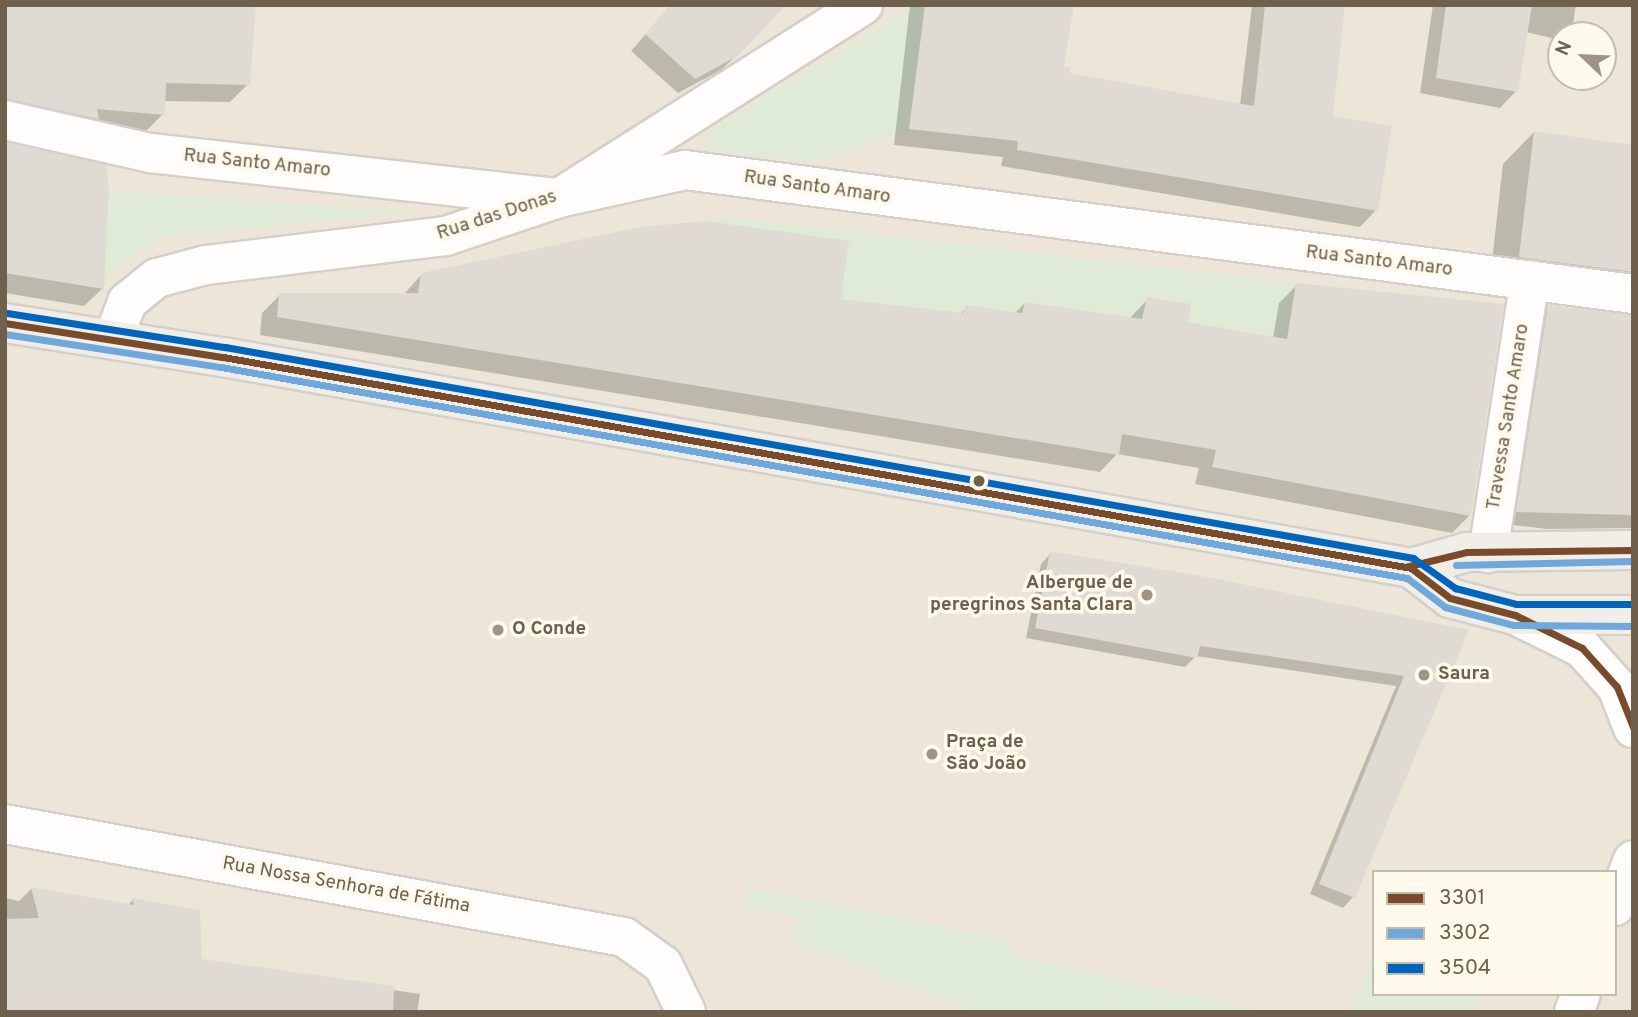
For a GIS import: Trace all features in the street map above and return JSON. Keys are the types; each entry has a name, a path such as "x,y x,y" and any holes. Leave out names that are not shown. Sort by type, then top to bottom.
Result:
{"main road":[{"path":"5,323 113,339 1411,568 1467,552 1633,550"},
{"path":"1411,568 1450,598 1515,615 1633,615"}],"street":[{"name":"Rua das Donas","path":"113,339 127,302 157,278 206,265 446,236 559,198 863,5"},
{"name":"Rua Santo Amaro","path":"5,120 150,153 559,198 685,170 1633,293"},
{"name":"Travessa Santo Amaro","path":"1488,553 1530,280"},
{"path":"1515,615 1582,648 1617,687 1633,728"},
{"name":"Rua Nossa Senhora de Fátima","path":"5,824 624,937 663,965 678,995"},
{"path":"1617,901 1633,860"}],"shaded area":[{"path":"5,5 1633,5 1633,1012 5,1012"}],"green space":[{"path":"918,5 925,5 909,129 813,163 706,150 710,130"},
{"path":"109,191 413,212 157,237 105,278"},
{"path":"733,218 1296,283 1289,324 1342,336 1334,398 1237,331 1188,322 1190,304 1147,297 1142,319 1025,302 1022,313 966,305 963,313 698,283 712,220"},
{"path":"749,889 1013,940 1010,955 1264,1012 975,1012 792,939 801,918 745,906"},
{"path":"1372,956 1372,996 1482,996 1475,1012 1349,1012"}],"building":[{"path":"5,5 256,5 250,85 166,83 165,115 97,109 99,119 5,99"},
{"path":"671,5 786,5 739,55 695,79 645,34"},
{"path":"925,5 1074,5 1064,66 1071,67 1070,73 1254,106 1265,5 1345,5 1333,116 1392,126 1378,211 1017,150 1018,141 909,129"},
{"path":"1446,5 1532,5 1518,92 1436,78"},
{"path":"1534,131 1633,145 1633,272 1519,257"},
{"path":"5,142 106,165 109,191 104,289 5,273"},
{"path":"706,221 849,241 841,299 963,313 966,305 1022,313 1025,302 1142,319 1147,297 1191,304 1188,322 1287,339 1296,283 1504,304 1471,516 1212,467 1216,450 1122,434 1119,455 277,317 279,293 418,293 421,273 640,227"},
{"path":"1548,305 1633,315 1633,515 1516,512"},
{"path":"1050,551 1213,578 1469,630 1355,898 1319,884 1404,676 1200,646 1197,658 1035,628"},
{"path":"31,887 134,905 132,898 200,910 202,959 394,986 393,1012 5,1012 5,919 39,918"}],"transit line":[{"name":"3504","path":"7,313 225,347 1413,558 1455,588 1516,604 1633,604"},
{"name":"3301","path":"5,323 223,357 1411,568 1450,598 1515,615 1582,648 1617,687 1633,727"},
{"name":"3302","path":"5,334 221,367 1407,578 1445,607 1513,625 1633,626"},
{"name":"3301","path":"1405,567 1467,552 1633,550"},
{"name":"3302","path":"1456,565 1633,561"}],"place":[{"name":"Albergue de peregrinos Santa Clara","path":"1147,595"},
{"name":"O Conde","path":"498,630"},
{"name":"Saura","path":"1424,675"},
{"name":"Praça de São João","path":"932,754"}]}
